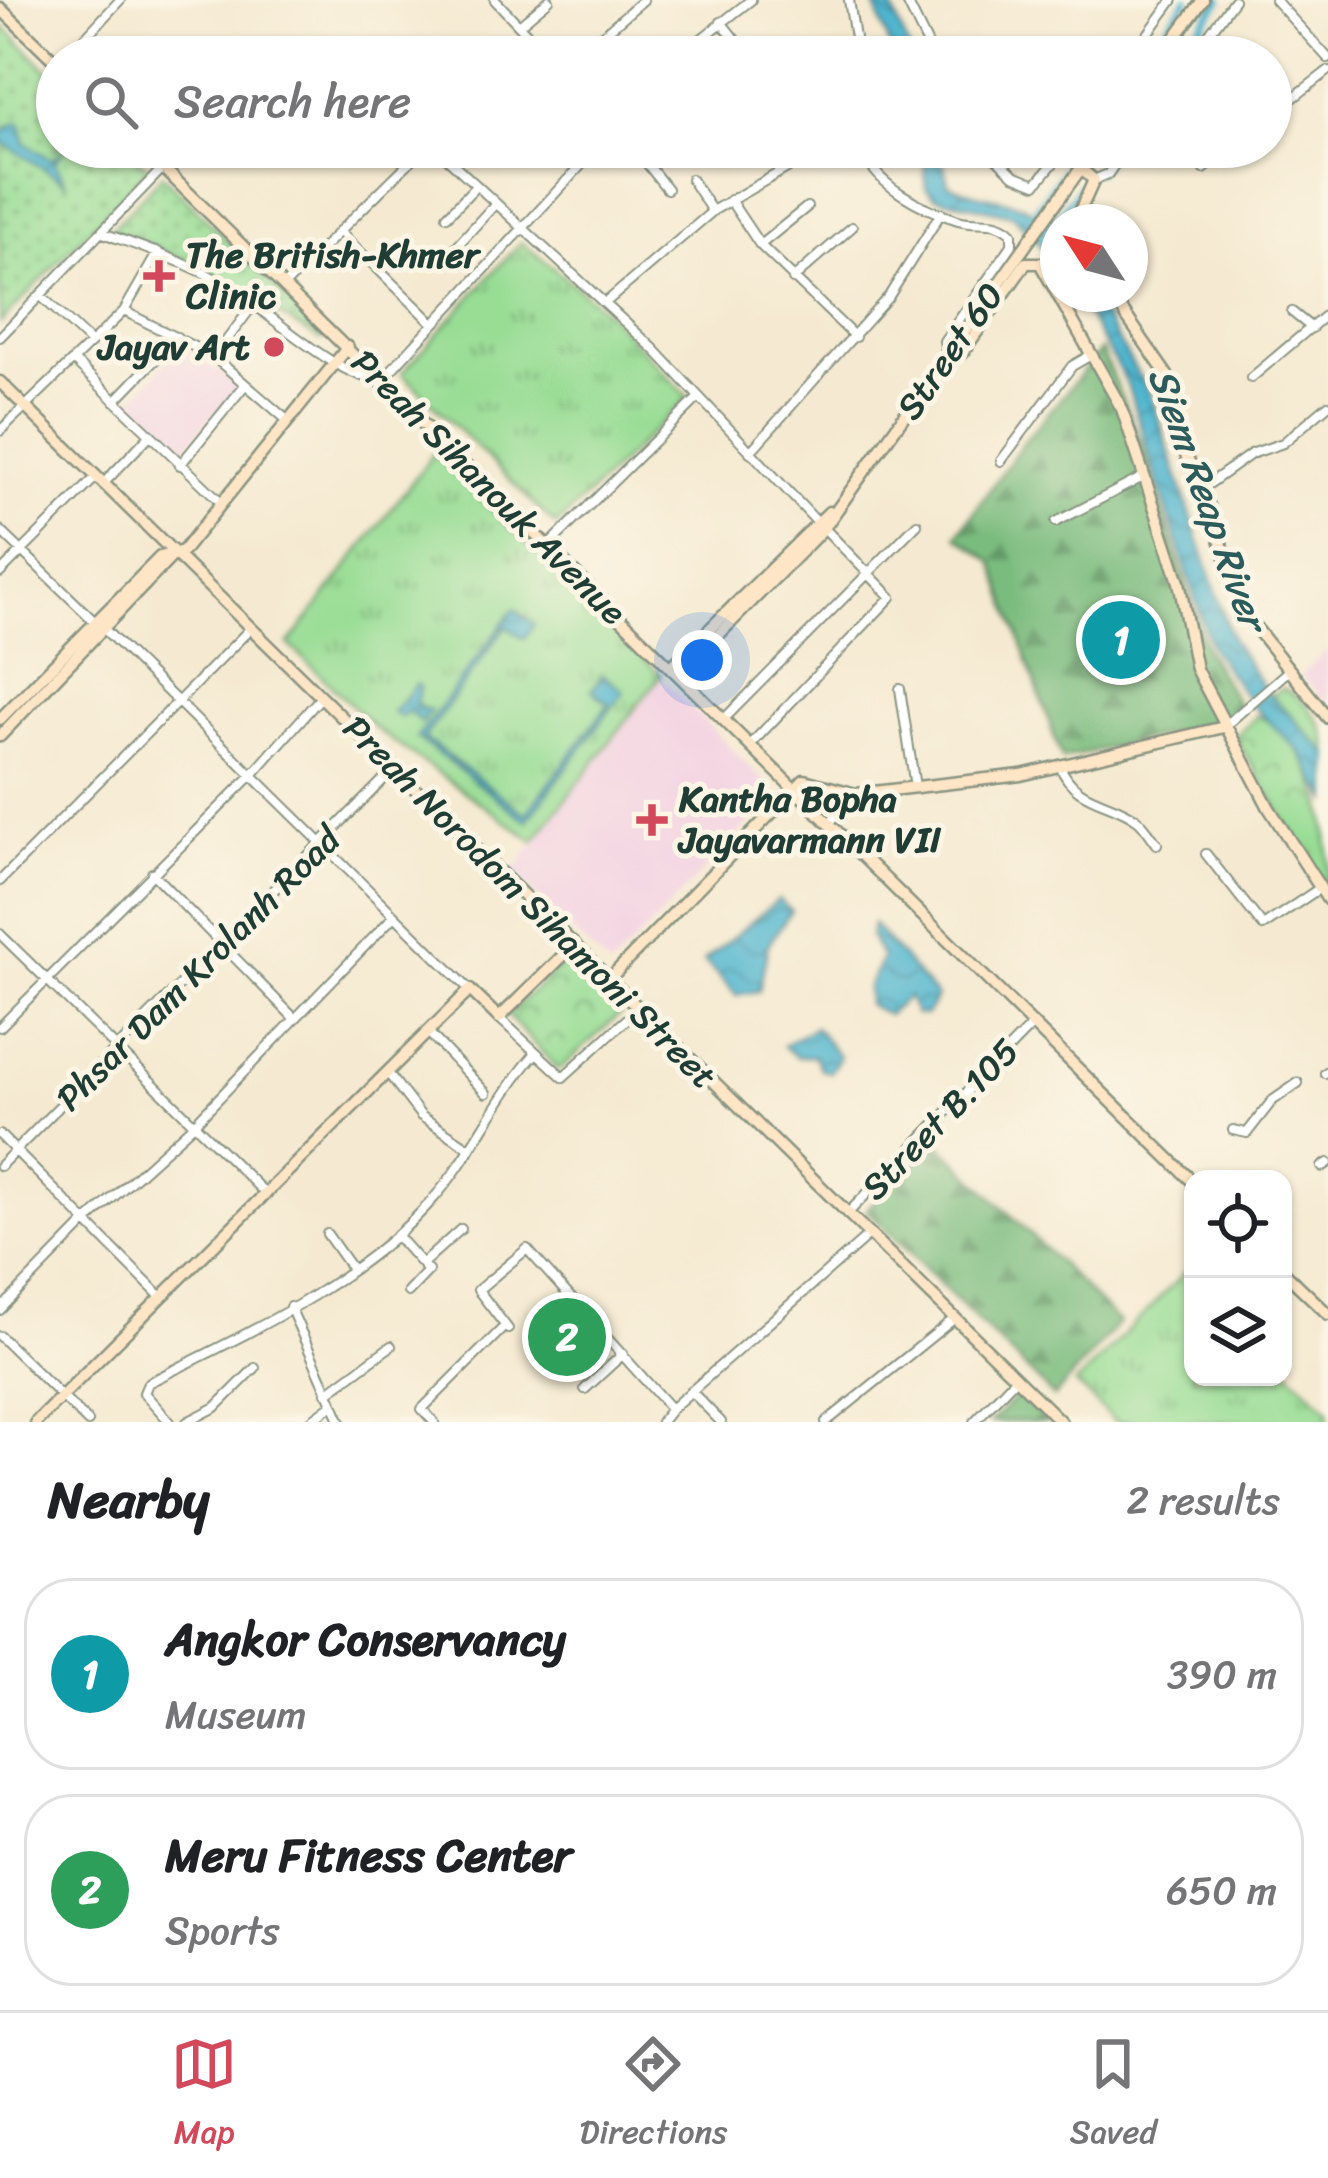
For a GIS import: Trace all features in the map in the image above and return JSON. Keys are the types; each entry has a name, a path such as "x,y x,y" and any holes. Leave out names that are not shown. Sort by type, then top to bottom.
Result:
{"street":[{"path":"87,36 120,0"},
{"path":"495,0 529,36"},
{"path":"519,25 549,0"},
{"path":"602,36 643,0"},
{"path":"704,36 751,0"},
{"path":"850,0 855,36"},
{"path":"906,0 924,36"},
{"path":"1146,36 1173,0"},
{"path":"1176,36 1203,0"},
{"path":"1207,36 1234,0"},
{"path":"1275,0 1328,58"},
{"path":"0,8 36,43"},
{"path":"721,22 732,36"},
{"path":"1292,99 1328,71"},
{"path":"0,337 161,168"},
{"name":"Preah Sihanouk Avenue","path":"163,168 1184,1173"},
{"path":"284,286 404,168"},
{"path":"457,168 604,303 891,597 751,744"},
{"path":"103,233 158,252 254,304 367,380 382,380 579,168"},
{"path":"650,168 667,189"},
{"path":"604,303 712,212 787,168"},
{"path":"873,168 941,213 965,222 1003,225 1013,239 944,341 947,356 962,353 1026,263 1035,260 1122,409 1179,582 1196,669 1224,727 1328,900"},
{"path":"1006,168 1036,184 1050,168"},
{"path":"1083,204 1094,180 1112,168"},
{"path":"1081,169 1094,180"},
{"name":"Street 60","path":"677,669 846,496 1081,169"},
{"path":"691,178 712,212"},
{"path":"446,216 476,186"},
{"path":"730,200 760,245 855,337"},
{"path":"455,248 495,204"},
{"path":"760,245 807,207"},
{"path":"750,452 855,337 916,258 941,213"},
{"path":"793,278 852,226"},
{"path":"339,231 434,324"},
{"path":"0,431 124,311 158,252"},
{"path":"40,296 91,344"},
{"path":"214,357 254,304"},
{"path":"124,311 214,357 287,420"},
{"path":"1124,312 1167,376 1171,419 1202,489 1244,613 1328,718"},
{"path":"1292,312 1312,328"},
{"path":"1250,378 1328,314"},
{"path":"115,400 177,337"},
{"path":"0,719 183,551 348,347"},
{"path":"1001,460 1072,366 1090,355"},
{"path":"74,361 222,502"},
{"name":"Preah Norodom Sihamoni Street","path":"0,382 1061,1422"},
{"path":"180,464 245,385"},
{"path":"548,546 698,398"},
{"path":"1202,489 1251,454 1283,443 1328,405"},
{"path":"0,573 150,435"},
{"path":"1055,522 1143,477"},
{"path":"725,718 917,524"},
{"path":"0,530 558,1076 568,1075 638,1009"},
{"path":"1,733 100,626"},
{"path":"0,881 250,629"},
{"path":"608,980 804,780 856,794 1060,766 1224,727 1288,671"},
{"path":"900,689 915,787"},
{"path":"0,1027 251,776 322,696"},
{"path":"1060,766 1076,789 1137,820 1157,844"},
{"name":"Phsar Dam Krolanh Road","path":"0,1166 221,949 394,769"},
{"path":"830,822 856,794"},
{"path":"1206,854 1263,926 1320,888"},
{"path":"152,873 221,949 293,1017"},
{"path":"0,1310 87,1221 192,1126 394,916"},
{"path":"0,934 266,1195"},
{"path":"499,1018 573,946"},
{"path":"36,1422 470,990"},
{"name":"Street B.105","path":"848,1214 1033,1024"},
{"path":"429,1033 486,1093"},
{"path":"170,1422 144,1393 148,1383 290,1307 395,1234 444,1186 535,1054"},
{"path":"388,1073 421,1116 468,1147"},
{"path":"1233,1130 1247,1132 1275,1099 1298,1083"},
{"path":"0,1135 162,1298"},
{"path":"423,1263 461,1229"},
{"path":"328,1234 351,1268"},
{"path":"395,1234 428,1274 408,1292"},
{"path":"661,1422 869,1235"},
{"path":"434,1422 422,1409 507,1327 478,1290 526,1250 671,1409"},
{"path":"1290,1278 1328,1314"},
{"path":"290,1307 341,1422"},
{"path":"826,1422 955,1318"},
{"path":"0,1336 88,1422"},
{"path":"327,1393 391,1346"},
{"path":"585,1389 623,1354"},
{"path":"187,1422 215,1407 255,1368"},
{"path":"974,1422 1016,1378"},
{"path":"691,1391 722,1422"},
{"path":"309,1422 332,1405"}],"shaded area":[{"path":"183,345 240,387 182,451 130,401"},
{"path":"1328,649 1328,705 1301,675"},
{"name":"Kantha Bopha Jayavarmann VII","path":"661,678 777,794 610,968 512,873"}],"green space":[{"path":"0,23 36,58 36,168 148,168 0,323"},
{"path":"162,175 324,336 321,340 183,259 112,229"},
{"path":"521,242 601,307 688,397 556,526 402,373"},
{"path":"1101,350 1143,448 1206,651 1241,709 1229,719 1062,759 993,562 957,536 1023,443"},
{"path":"434,453 661,675 534,841 377,730 289,644"},
{"path":"1283,688 1315,715 1328,754 1271,695"},
{"path":"1256,716 1294,745 1314,778 1326,831 1328,891 1235,737"},
{"path":"567,960 620,1014 559,1070 507,1015"},
{"path":"934,1138 1119,1323 1054,1397 866,1210"},
{"path":"1184,1273 1184,1386 1292,1386 1292,1374 1328,1409 1328,1422 1115,1422 1076,1384"},
{"path":"1019,1394 1047,1422 990,1422"}],"water":[{"path":"873,0 889,0 904,36 886,36"},
{"path":"21,123 25,143 36,150 36,164 2,142 0,133"},
{"path":"43,168 58,168 65,182"},
{"path":"925,168 945,168 948,184 1034,211 1040,215 1040,245 1013,215 935,197 926,188"},
{"path":"1085,312 1101,312 1151,396 1232,640 1266,691 1328,754 1328,800 1299,751 1249,702 1211,648 1126,381"},
{"path":"514,609 534,624 524,639 506,626 424,738 526,814 609,704 592,690 603,675 624,691 527,821 417,738"},
{"path":"416,684 420,687 415,705 430,711 421,723 409,711 400,717 393,712"},
{"path":"779,899 791,911 768,945 759,991 736,995 704,961"},
{"path":"873,924 937,997 926,1015 915,1014 908,997 887,1015 868,1004 867,988 882,958 870,936"},
{"path":"815,1027 840,1057 830,1072 821,1070 814,1056 797,1057 783,1046"}],"waterway":[{"path":"1160,36 1187,0"},
{"path":"1194,36 1220,0"},
{"path":"1032,215 1065,168"},
{"path":"1068,204 1080,187"}],"place":[{"name":"The British-Khmer Clinic","path":"159,276"},
{"name":"Jayav Art","path":"274,347"},
{"name":"Angkor Conservancy","path":"1121,640"},
{"name":"Kantha Bopha Jayavarmann VII","path":"652,820"},
{"name":"Meru Fitness Center","path":"567,1337"}],"water label":[{"name":"Siem Reap River","path":"1208,498"}]}
